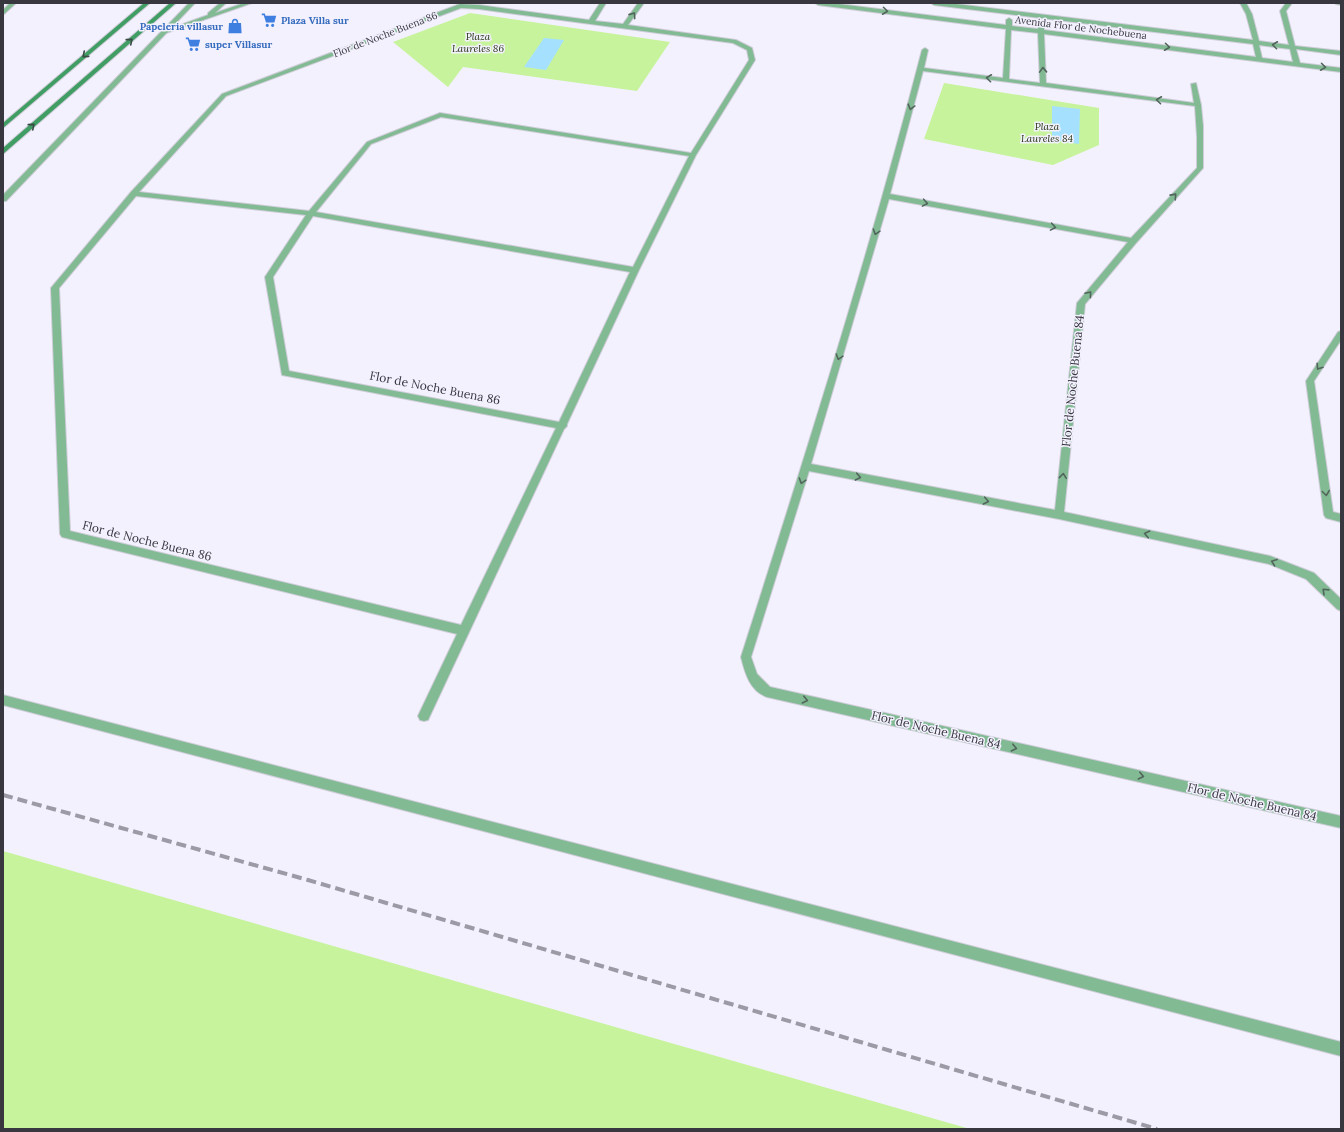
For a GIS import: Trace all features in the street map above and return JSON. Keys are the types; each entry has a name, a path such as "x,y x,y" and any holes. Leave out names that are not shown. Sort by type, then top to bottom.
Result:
{"street":[{"path":"3,13 13,3"},
{"path":"3,126 147,3"},
{"path":"3,152 173,3"},
{"path":"3,199 192,3"},
{"path":"206,18 224,3"},
{"path":"164,32 249,3"},
{"path":"591,22 603,3"},
{"path":"625,26 641,3"},
{"name":"Avenida Flor de Nochebuena","path":"818,3 1259,58 1341,70"},
{"name":"Avenida Flor de Nochebuena","path":"934,3 1341,53"},
{"path":"1244,3 1247,6 1259,58"},
{"path":"1289,3 1283,11 1297,64"},
{"name":"Flor de Noche Buena 86","path":"424,716 465,632 563,426 635,270 693,155 752,60 750,49 734,41 479,7 460,6 224,95 134,194 55,288 65,534 465,632"},
{"path":"1006,80 1009,12"},
{"path":"1041,16 1043,85"},
{"name":"Flor de Noche Buena 84","path":"925,50 887,196 806,467 746,657 752,677 767,692 1341,822"},
{"path":"921,69 1198,105"},
{"name":"Flor de Noche Buena 84","path":"1059,515 1081,303 1133,241 1200,168 1201,159 1198,105 1194,84"},
{"name":"Flor de Noche Buena 86","path":"563,426 285,373 269,277 311,212 369,143 440,115 693,155"},
{"path":"134,194 311,212 635,270"},
{"path":"887,196 1133,241"},
{"path":"1341,334 1310,381 1329,516 1341,518"},
{"path":"806,467 1059,515 1270,560 1310,576 1341,606"},
{"path":"3,700 1341,1049"}],"green space":[{"name":"Plaza Laureles 86","path":"470,13 670,42 637,91 463,67 448,87 393,42"},
{"name":"Plaza Laureles 84","path":"944,83 1099,108 1099,145 1053,165 924,139"},
{"path":"3,851 970,1129 3,1129"}],"water":[{"path":"544,38 564,40 546,70 524,67"},
{"path":"1052,106 1080,109 1079,144 1052,140"}],"railway":[{"path":"3,795 308,880 1157,1129"}],"place":[{"name":"Plaza Villa sur","path":"269,20"},
{"name":"Papeleria villasur","path":"235,26"},
{"name":"super Villasur","path":"193,44"}]}
